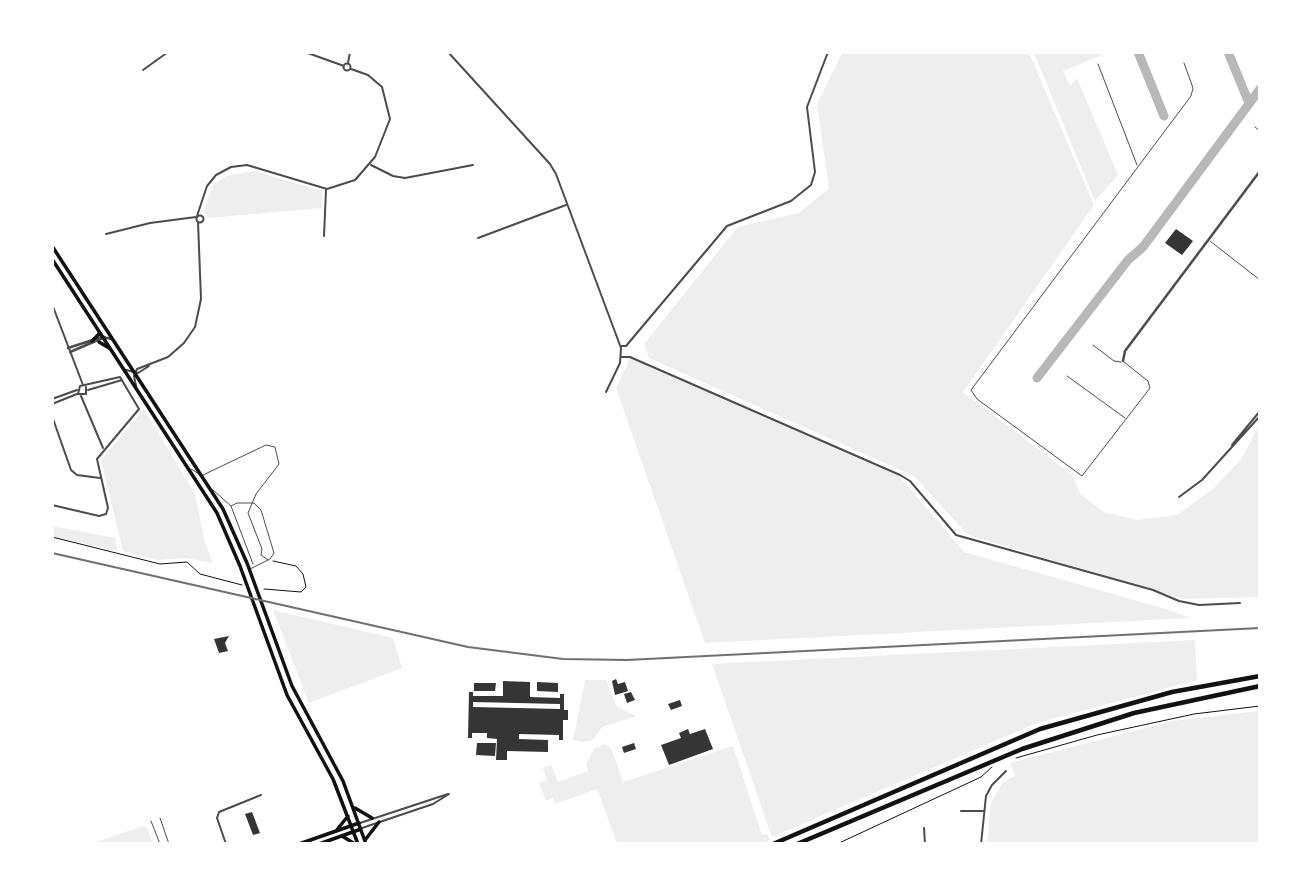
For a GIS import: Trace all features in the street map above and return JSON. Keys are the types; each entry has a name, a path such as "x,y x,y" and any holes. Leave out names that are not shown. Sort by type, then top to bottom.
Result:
{"highway":[{"path":"773,844 1040,729 1172,692 1259,676"},
{"path":"797,844 1022,749 1134,713 1259,686"}],"main road":[{"path":"52,246 137,372 212,489 234,529 251,568 254,586 292,686 353,806 365,841"},
{"path":"52,259 105,337 221,522 247,584 287,695 348,814 357,844"},
{"path":"92,341 100,330"},
{"path":"99,342 106,345 117,357"},
{"path":"353,806 372,818"},
{"path":"335,832 347,821 348,814"},
{"path":"365,841 379,822"},
{"path":"319,844 360,826"},
{"path":"299,844 353,829"},
{"path":"342,835 357,844"}],"street":[{"path":"143,70 167,52"},
{"path":"305,52 348,64"},
{"path":"124,369 137,372 178,350 195,327 200,308 200,232 197,219 207,186 216,175 231,167 247,165 327,188 355,180 370,164 387,131 389,106 385,91 376,80 351,69 348,64 351,52"},
{"path":"448,52 550,164 620,345 621,357 613,382 606,392"},
{"path":"620,345 626,346 727,226 792,201 811,185 815,172 807,107 828,52"},
{"path":"344,65 346,71 351,69"},
{"path":"370,164 405,178 473,165"},
{"path":"1123,361 1125,351 1259,171"},
{"path":"324,236 327,188"},
{"path":"478,238 567,205"},
{"path":"200,208 203,217 200,232"},
{"path":"106,234 137,225 203,217"},
{"path":"197,219 203,222"},
{"path":"52,304 78,376 86,389 86,402"},
{"path":"103,323 105,337"},
{"path":"69,350 99,342 105,337"},
{"path":"69,350 105,337 115,340"},
{"path":"621,357 630,357 900,475 910,481 956,536 1153,590 1179,601 1199,605 1240,603"},
{"path":"137,372 137,388"},
{"path":"78,376 79,391 104,449"},
{"path":"52,399 123,380 139,409 97,459 108,508 106,514 95,515 52,505"},
{"path":"52,404 86,389"},
{"path":"1227,451 1259,411"},
{"path":"52,416 71,470 77,475 101,478"},
{"path":"1180,497 1202,480 1259,416"},
{"path":"101,441 108,445"},
{"path":"981,844 989,788 1006,771"},
{"path":"449,794 433,804 360,826 372,818 449,794"},
{"path":"226,844 218,820 219,812 261,795"},
{"path":"961,811 984,811"},
{"path":"924,828 925,844"}],"lane":[{"path":"1093,345 1114,360 1123,361 1150,386 1087,473 1081,476 975,397 971,390 1193,93 1184,63"},
{"path":"1098,65 1138,167"},
{"path":"1255,127 1259,131"},
{"path":"1209,240 1259,280"},
{"path":"1067,376 1126,419"},
{"path":"187,465 203,475 266,445 272,445 278,452 279,464 248,513 262,549 261,555 268,560"},
{"path":"212,489 231,506 251,568 247,584"},
{"path":"231,506 254,502"},
{"path":"251,568 268,560 274,553 260,516 261,510 254,502"},
{"path":"160,818 169,844"},
{"path":"151,821 160,844"}],"path":[{"path":"52,537 160,564 187,562 200,574 254,586"},
{"path":"264,589 301,592 307,583 296,566 275,561 266,564"},
{"path":"1014,758 1135,726 1194,714 1259,706"},
{"path":"837,844 981,777 998,764"}],"shaded area":[{"path":"842,53 1029,53 1094,205 963,392 1072,475 1080,494 1104,512 1137,520 1177,515 1213,489 1242,458 1259,425 1259,597 1184,599 968,535 914,476 649,358 644,344 738,227 799,213 829,188 817,104"},
{"path":"1034,53 1107,53 1063,71 1070,86 1077,78 1118,175 1095,201"},
{"path":"254,171 322,191 322,208 208,218 204,211 212,186 226,176"},
{"path":"630,358 899,476 964,552 1190,618 705,643 616,388"},
{"path":"144,409 195,494 205,543 213,563 185,558 159,560 123,551 101,460"},
{"path":"52,526 115,538 118,551 53,537"},
{"path":"273,610 393,638 402,668 309,703"},
{"path":"1195,640 1197,680 1037,723 772,837 712,664"},
{"path":"585,680 606,680 617,707 636,716 602,727 594,739 585,742 573,740"},
{"path":"1259,711 1259,843 987,843 991,803 1003,782 1015,776 1010,763 1172,721"},
{"path":"605,744 612,750 623,782 733,746 762,835 767,834 770,840 761,844 617,843 597,789 555,804 553,798 546,801 539,783 547,780 543,768 551,765 558,782 588,771 586,764 594,749"},
{"path":"143,826 147,828 153,843 93,843"}],"building":[{"path":"1176,229 1193,241 1182,255 1165,243"},
{"path":"229,636 225,643 228,651 219,653 214,639"},
{"path":"616,679 618,684 625,682 628,691 615,695 612,681"},
{"path":"503,681 530,682 530,697 560,698 560,694 564,694 564,710 568,710 568,720 563,720 563,740 559,740 559,735 519,734 519,739 548,740 548,752 507,751 507,760 496,760 497,739 487,738 487,733 472,733 472,738 468,738 469,692 473,692 473,696 503,696","holes":["473,702 560,704 560,709 473,707"]},
{"path":"537,682 558,683 558,692 537,691"},
{"path":"474,683 496,683 495,691 474,691"},
{"path":"631,692 635,700 627,703 624,694"},
{"path":"680,700 682,706 671,710 668,704"},
{"path":"688,729 690,734 705,729 713,749 669,765 661,745 681,738 679,733"},
{"path":"477,743 496,743 495,756 476,755"},
{"path":"634,743 636,749 624,753 622,747"},
{"path":"252,812 260,833 253,835 245,814"}],"taxiway":[{"path":"1138,52 1164,116"},
{"path":"1228,52 1249,103"},
{"path":"1037,378 1128,260 1143,247 1260,89"}],"railway":[{"path":"52,553 468,647 563,659 627,660 1260,628"}]}
